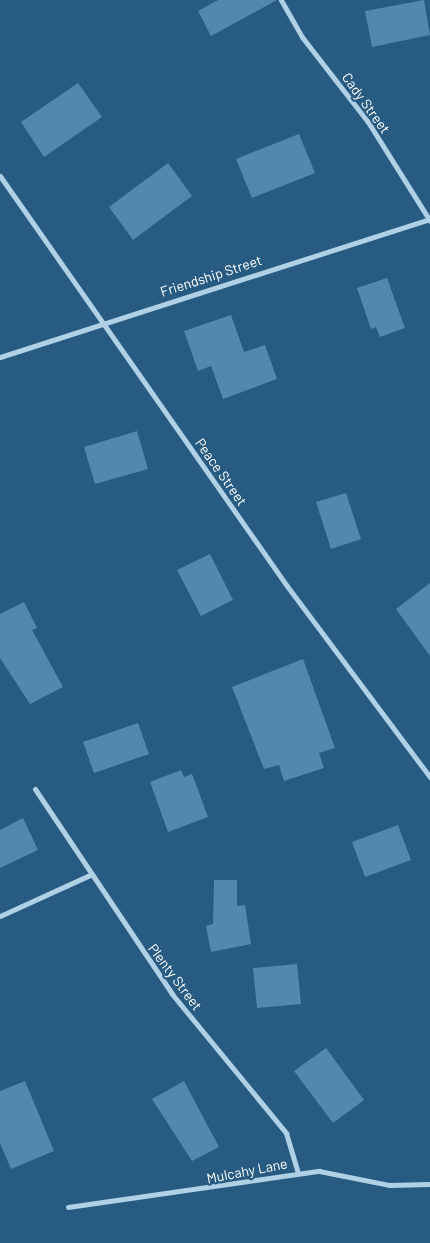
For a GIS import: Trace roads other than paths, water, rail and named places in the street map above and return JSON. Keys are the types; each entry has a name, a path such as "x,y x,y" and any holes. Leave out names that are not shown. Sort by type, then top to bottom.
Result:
{"street":[{"name":"Cady Street","path":"281,0 302,37 368,122 429,220"},
{"name":"Peace Street","path":"0,176 287,586 428,769 430,777"},
{"name":"Friendship Street","path":"0,357 429,220"},
{"name":"Plenty Street","path":"35,789 172,994 286,1133 298,1173"},
{"path":"0,916 92,874"},
{"name":"Mulcahy Lane","path":"68,1207 212,1190 298,1173 319,1171 389,1184 430,1184"}]}
